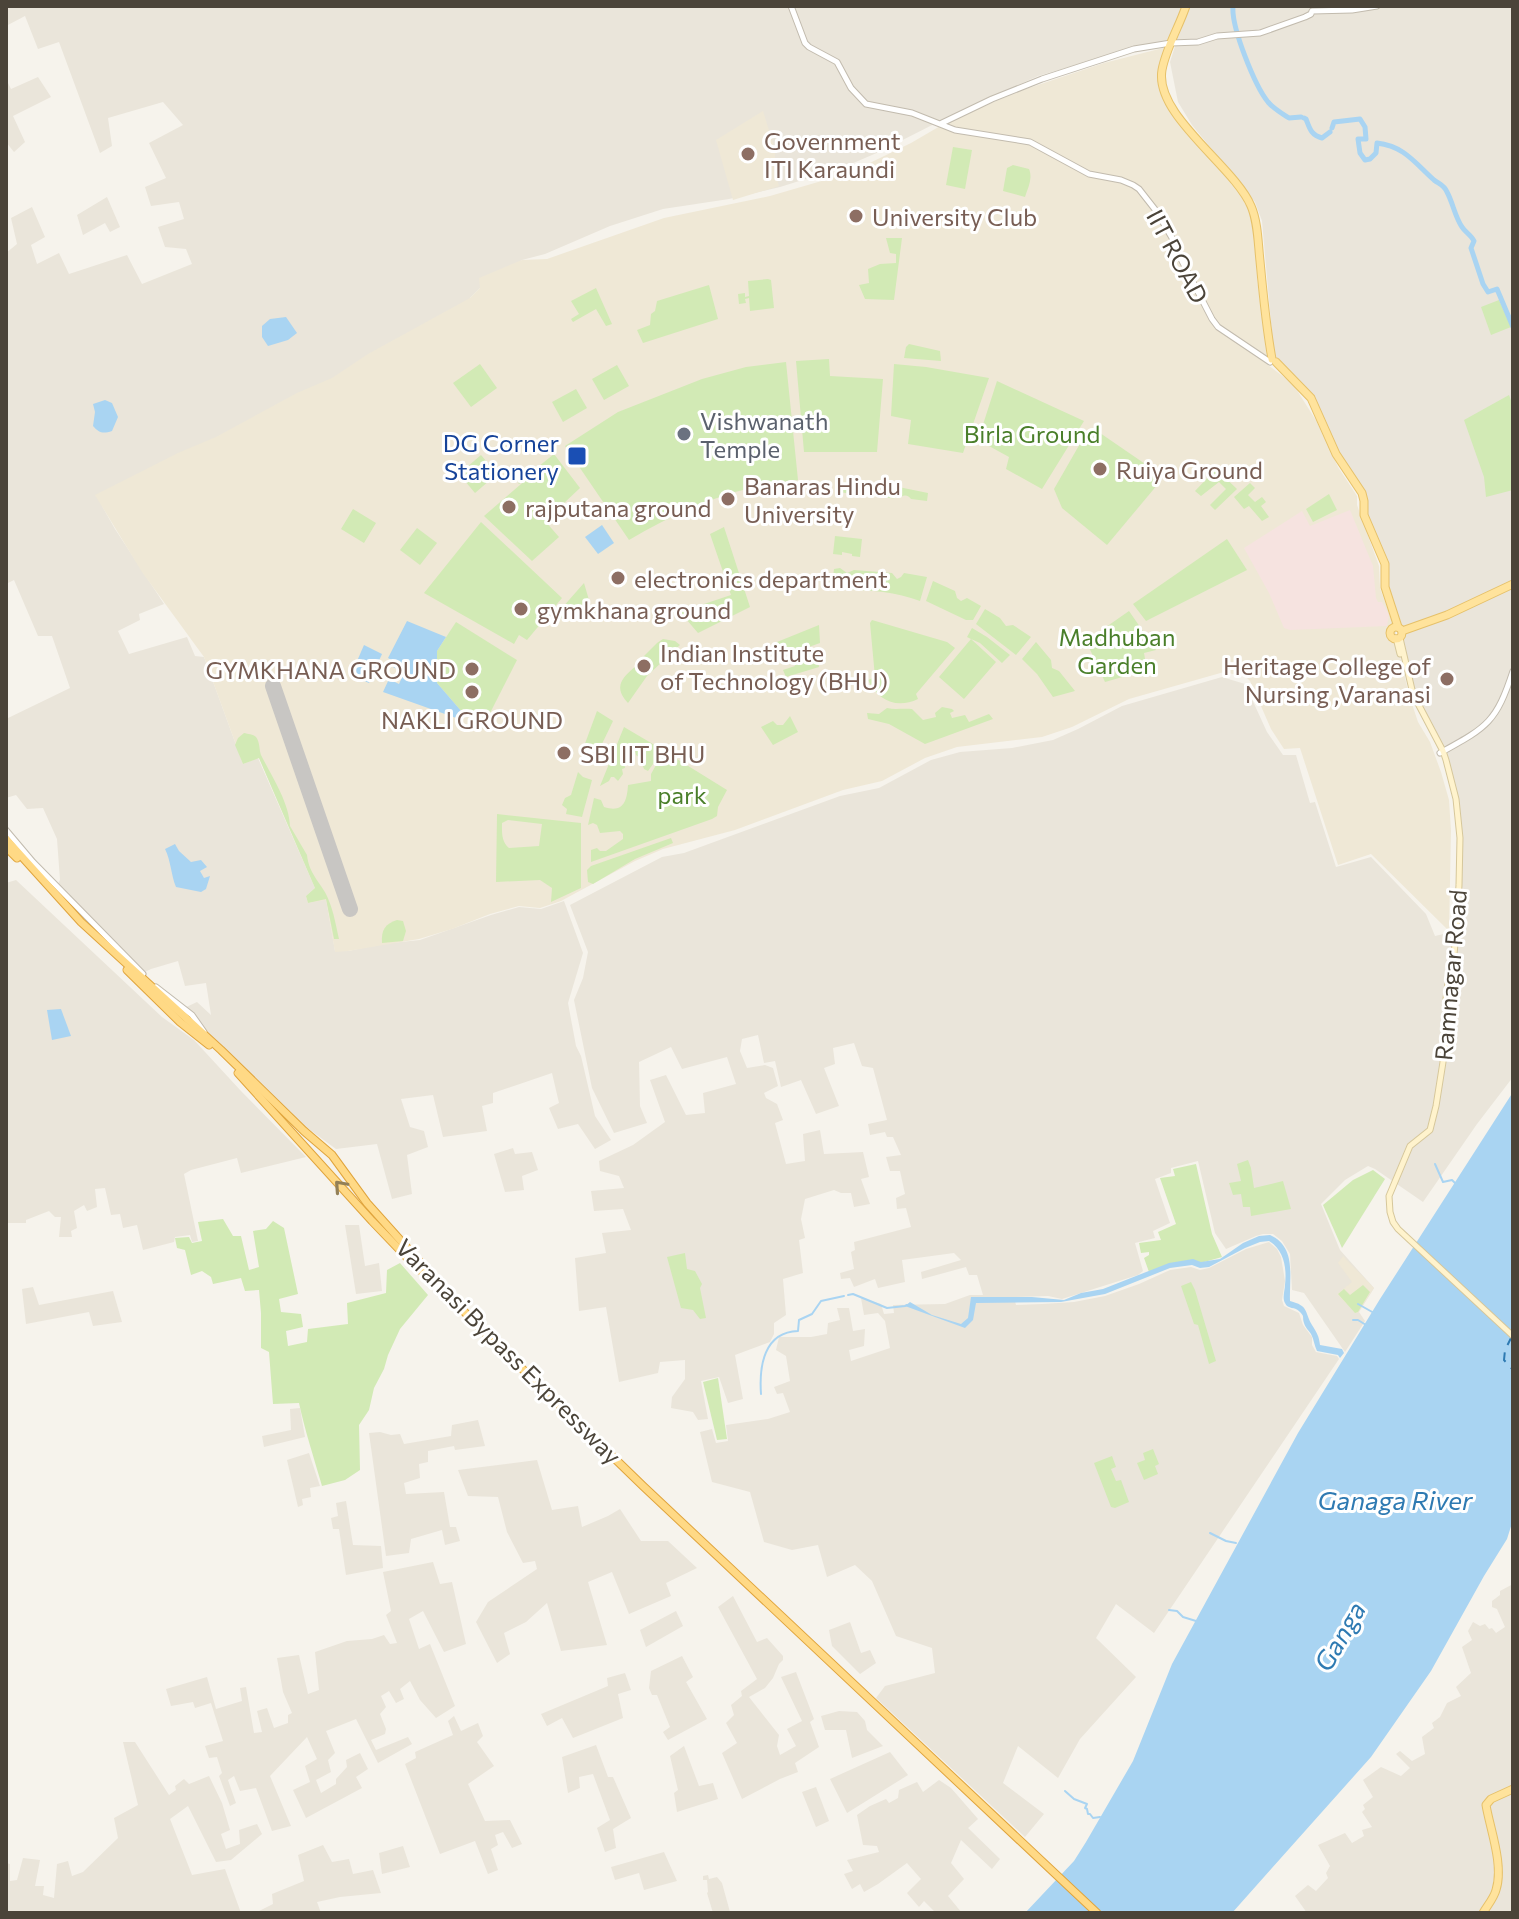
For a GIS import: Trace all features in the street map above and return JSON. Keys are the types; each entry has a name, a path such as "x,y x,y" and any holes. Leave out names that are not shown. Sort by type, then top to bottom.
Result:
{"highway":[{"name":"Varanasi Bypass Expressway","path":"6,839 77,920 168,998 332,1155 367,1203 470,1318 642,1488 922,1751"},
{"name":"Varanasi Bypass Expressway","path":"6,847 180,1022 240,1075 467,1321 632,1478"},
{"path":"922,1751 1091,1913"},
{"path":"922,1751 1097,1913"}],"main road":[{"path":"1187,6 1165,74 1169,94 1179,111 1241,184 1255,207 1261,225 1273,361 1310,401 1337,461 1359,495 1360,513 1378,553 1382,588 1399,632 1513,586"},
{"name":"Ramnagar Road","path":"1399,632 1413,694 1442,752 1454,791 1458,820 1459,885 1445,1045 1430,1130 1410,1146 1389,1196 1390,1212 1398,1229 1513,1336"},
{"path":"1483,1913 1495,1892 1497,1881 1495,1841 1486,1805 1489,1800 1513,1789"}],"street":[{"name":"IIT ROAD","path":"791,6 805,43 837,62 851,88 870,105 912,113 955,130 1030,142 1089,174 1121,180 1139,189 1172,237 1212,319 1226,332 1273,361"},
{"path":"942,124 992,99 1048,77 1134,49 1268,31 1305,17 1312,11 1344,11 1377,6"},
{"path":"1442,752 1487,725 1503,699 1513,671"},
{"path":"6,830 83,915 168,998"}],"shaded area":[{"path":"6,6 1513,6 1513,1077 1423,1202 1368,1166 1345,1180 1321,1204 1340,1250 1374,1288 1359,1312 1365,1321 1345,1352 1304,1293 1292,1290 1290,1254 1282,1241 1273,1234 1263,1234 1226,1249 1215,1233 1198,1161 1171,1168 1171,1173 1155,1179 1170,1223 1153,1231 1155,1238 1135,1243 1143,1271 1138,1275 1062,1299 1048,1296 1014,1297 1016,1305 1074,1302 1105,1296 1170,1270 1209,1268 1246,1249 1269,1242 1281,1257 1285,1281 1284,1306 1299,1313 1316,1352 1339,1359 1154,1633 1116,1604 1096,1638 1136,1677 1080,1739 1058,1778 1018,1746 1003,1783 1044,1814 1025,1837 876,1698 885,1686 935,1673 932,1648 896,1636 872,1581 855,1565 827,1577 818,1545 792,1550 764,1542 750,1492 712,1482 700,1432 712,1429 716,1443 728,1441 726,1425 768,1419 790,1412 783,1393 777,1394 774,1387 790,1381 786,1356 776,1350 779,1337 827,1334 828,1323 840,1320 837,1308 849,1308 853,1331 865,1329 864,1346 849,1350 851,1361 890,1348 885,1321 878,1313 864,1315 861,1298 881,1304 884,1314 894,1313 893,1305 945,1304 970,1295 983,1295 977,1275 969,1275 966,1267 922,1279 921,1272 961,1260 954,1253 902,1260 905,1282 878,1288 875,1279 854,1287 850,1278 841,1279 840,1273 854,1269 851,1252 855,1250 854,1242 911,1227 906,1208 897,1209 896,1198 905,1194 900,1171 890,1171 886,1157 901,1155 893,1137 887,1137 885,1132 870,1135 868,1124 887,1120 873,1068 862,1066 854,1043 833,1048 835,1064 824,1068 839,1106 816,1114 801,1080 781,1087 775,1061 764,1063 758,1035 742,1039 740,1051 747,1068 765,1065 773,1068 778,1086 764,1093 766,1098 777,1104 783,1120 775,1123 786,1164 805,1161 803,1134 820,1130 824,1154 863,1152 869,1177 861,1179 870,1204 854,1207 851,1193 834,1190 805,1199 801,1219 805,1238 799,1240 803,1273 783,1279 786,1315 774,1323 770,1342 735,1355 743,1399 728,1403 719,1377 701,1381 708,1419 698,1420 693,1412 671,1408 672,1397 685,1379 685,1360 660,1362 658,1373 619,1382 606,1307 579,1311 575,1258 606,1253 602,1233 631,1230 623,1209 594,1211 591,1191 624,1188 619,1176 600,1171 599,1161 633,1145 665,1122 650,1080 666,1075 686,1115 705,1113 703,1093 736,1084 727,1057 682,1069 671,1047 639,1062 640,1106 647,1123 614,1133 592,1088 574,1000 583,978 588,952 570,905 662,857 684,853 840,796 879,788 931,760 960,752 1012,748 1053,740 1122,706 1222,677 1245,684 1267,732 1283,755 1296,755 1310,803 1315,802 1336,867 1371,857 1426,914 1435,936 1456,931 1462,867 1459,801 1441,746 1413,689 1399,627 1386,591 1387,568 1364,513 1364,497 1346,469 1316,403 1274,357 1262,221 1255,202 1192,125 1178,102 1170,62 1177,40 1148,44 1038,76 844,167 729,199 663,209 522,260 470,298 485,346 102,506 164,604 139,614 140,620 118,631 129,654 187,637 195,656 204,657 243,764 258,758 315,888 306,896 308,903 326,899 335,951 420,940 519,907 541,909 564,901 583,953 568,1003 576,1046 595,1116 611,1140 595,1149 578,1124 558,1129 549,1108 559,1103 552,1073 493,1093 493,1103 482,1106 487,1131 443,1137 433,1095 401,1099 410,1127 424,1131 428,1147 407,1155 412,1194 392,1199 377,1144 336,1149 287,1113 182,1009 197,1002 211,1015 206,983 185,986 178,961 139,975 54,891 60,880 57,839 43,808 27,809 16,795 6,798 6,719 70,688 52,636 38,636 14,580 6,584 6,253 17,244 11,218 32,207 45,237 31,245 37,264 59,253 69,274 127,255 142,284 192,264 186,249 165,247 158,227 184,219 179,202 151,206 145,187 166,178 149,143 183,125 163,102 108,118 112,146 100,153 59,42 38,49 25,16 6,26"},
{"name":"Banaras Hindu University","path":"1167,47 1159,67 1161,90 1179,120 1241,196 1255,221 1257,278 1268,365 1293,384 1357,496 1357,505 1379,566 1380,588 1395,625 1409,695 1418,722 1430,742 1449,800 1449,931 1371,854 1338,865 1300,748 1284,749 1246,677 1224,672 1129,699 1072,727 1042,737 957,747 925,758 882,781 843,790 735,830 663,849 561,901 540,908 519,906 419,939 335,952 326,900 308,903 306,896 315,888 259,758 243,764 204,657 142,572 95,495 332,378 368,354 470,298 480,288 479,278 522,260 547,259 664,218 770,196 849,173 947,122 1020,91 1104,63"},
{"path":"38,77 51,97 13,116 25,142 14,152 6,142 6,79 11,89"},
{"name":"Government ITI Karaundi","path":"763,111 775,150 772,162 779,186 733,200 716,140"},
{"path":"107,197 120,227 110,232 105,223 83,235 77,215"},
{"path":"1350,510 1373,566 1376,598 1389,615 1387,626 1284,628 1244,548 1302,511 1310,526"},
{"path":"16,880 162,1017 194,1040 306,1157 241,1173 237,1158 184,1174 198,1241 192,1242 190,1235 175,1237 174,1242 143,1250 137,1225 123,1228 120,1214 111,1215 105,1188 95,1189 97,1207 87,1211 84,1205 74,1211 77,1228 71,1231 72,1237 59,1237 61,1217 55,1217 49,1211 26,1220 26,1223 6,1223 6,883"},
{"path":"513,1148 515,1154 532,1152 538,1170 522,1176 524,1190 505,1192 494,1154"},
{"path":"345,1225 359,1225 365,1266 379,1263 382,1291 356,1294"},
{"path":"1343,1256 1374,1288 1358,1313 1337,1294 1352,1282 1338,1263"},
{"path":"33,1287 39,1305 113,1291 122,1322 93,1326 89,1312 26,1324 22,1289"},
{"path":"300,1408 305,1437 264,1447 262,1436 291,1430 290,1409"},
{"path":"478,1420 485,1446 455,1450 454,1446 428,1451 428,1462 419,1464 420,1478 404,1483 406,1494 444,1492 450,1527 456,1527 460,1541 445,1545 442,1530 411,1539 409,1553 386,1556 369,1433 400,1434 404,1444 451,1436 452,1425"},
{"path":"309,1453 320,1486 310,1488 311,1497 302,1499 303,1505 298,1507 287,1460"},
{"path":"537,1460 552,1510 578,1506 582,1527 620,1509 641,1541 668,1541 697,1568 666,1583 671,1596 629,1614 612,1572 588,1582 607,1645 561,1651 547,1603 526,1622 504,1633 510,1654 497,1663 476,1622 488,1602 537,1569 535,1561 523,1563 507,1532 498,1497 468,1496 458,1470"},
{"path":"346,1501 353,1545 381,1546 383,1568 346,1575 339,1529 333,1529 331,1518 338,1516 336,1503"},
{"path":"433,1562 440,1584 452,1582 466,1644 444,1652 423,1611 409,1619 419,1649 430,1644 455,1706 436,1718 420,1700 410,1681 400,1689 404,1699 396,1703 389,1691 381,1696 386,1707 380,1714 386,1729 385,1734 371,1740 376,1750 408,1737 412,1744 378,1763 356,1719 326,1731 335,1753 328,1760 331,1772 316,1780 321,1793 336,1784 336,1779 347,1767 346,1760 360,1753 368,1769 356,1777 362,1788 306,1818 293,1790 310,1782 305,1766 317,1759 307,1737 270,1776 291,1826 272,1831 256,1788 240,1791 234,1776 228,1780 236,1803 230,1806 219,1776 222,1773 217,1757 209,1758 205,1746 223,1741 211,1703 195,1708 193,1702 171,1706 166,1689 207,1677 216,1709 242,1701 240,1688 246,1687 254,1733 262,1732 257,1711 267,1708 274,1728 288,1723 288,1715 292,1713 283,1692 277,1658 299,1655 308,1694 319,1690 315,1652 347,1641 384,1635 390,1644 397,1643 386,1615 391,1611 383,1572"},
{"path":"1513,1584 1513,1913 1307,1913 1295,1896 1308,1885 1316,1891 1328,1878 1326,1873 1330,1866 1318,1845 1345,1833 1352,1843 1364,1836 1362,1830 1372,1827 1362,1812 1365,1809 1363,1805 1373,1797 1363,1780 1381,1767 1401,1776 1410,1768 1396,1754 1400,1751 1412,1761 1425,1754 1422,1737 1434,1728 1432,1723 1440,1717 1447,1703 1461,1696 1456,1687 1471,1673 1462,1647 1472,1640 1468,1631 1473,1622 1480,1626 1485,1624 1496,1633 1505,1627 1497,1609 1492,1607 1492,1601 1500,1595 1500,1591"},
{"path":"733,1596 757,1642 767,1638 783,1656 765,1688 749,1697 779,1735 777,1746 780,1755 796,1746 787,1729 802,1721 781,1677 796,1672 814,1719 810,1722 819,1747 795,1763 798,1772 742,1799 722,1753 737,1743 726,1723 734,1715 731,1705 742,1696 741,1691 757,1679 718,1607"},
{"path":"676,1611 683,1626 646,1647 640,1630"},
{"path":"850,1622 861,1653 870,1650 876,1663 860,1674 832,1646 829,1630"},
{"path":"682,1656 693,1677 686,1682 707,1719 668,1740 663,1732 670,1727 657,1695 652,1695 649,1688 651,1671"},
{"path":"625,1673 631,1690 618,1694 623,1718 573,1738 562,1718 547,1726 541,1714 608,1686 607,1678"},
{"path":"839,1711 857,1712 865,1721 867,1730 883,1746 852,1758 846,1730 825,1730 821,1716"},
{"path":"454,1716 461,1731 478,1723 483,1736 477,1742 494,1766 468,1784 485,1821 510,1820 522,1844 512,1848 503,1832 495,1835 498,1845 491,1849 498,1870 488,1874 475,1841 440,1854 405,1764 416,1758 415,1752 453,1735 448,1721"},
{"path":"123,1742 135,1742 169,1795 184,1779 189,1784 209,1776 230,1830 221,1834 226,1849 240,1844 239,1830 257,1824 262,1834 231,1860 216,1862 188,1806 170,1819 192,1875 225,1869 241,1913 6,1913 6,1863 10,1864 10,1881 17,1880 23,1858 40,1860 35,1886 44,1886 43,1895 54,1898 57,1864 68,1861 72,1876 83,1872 118,1838 114,1818 138,1805"},
{"path":"596,1745 608,1777 613,1777 631,1818 613,1829 616,1848 605,1852 597,1828 610,1820 593,1774 579,1777 580,1788 568,1793 562,1757"},
{"path":"684,1746 699,1786 713,1783 718,1799 677,1812 674,1793 678,1790 670,1756"},
{"path":"890,1752 908,1775 847,1813 830,1779"},
{"path":"939,1780 951,1788 978,1819 968,1828 1000,1859 992,1869 961,1840 951,1863 964,1879 948,1896 962,1913 936,1913 924,1901 919,1907 907,1893 921,1879 907,1863 864,1892 860,1884 852,1889 844,1874 853,1871 847,1860 879,1852 877,1846 863,1845 857,1815 886,1799 889,1803 898,1798 899,1790 917,1782 923,1792"},
{"path":"816,1787 829,1821 816,1827 802,1792"},
{"path":"323,1845 332,1862 349,1859 353,1874 373,1870 381,1893 317,1902 321,1913 259,1913 273,1904 272,1894 304,1881 298,1855"},
{"path":"403,1846 410,1867 382,1874 379,1853"},
{"path":"664,1852 677,1881 644,1890 639,1873 615,1880 611,1867"},
{"path":"708,1875 709,1879 717,1877 722,1883 730,1912 713,1913 707,1880 703,1880 703,1876"}],"green space":[{"path":"953,147 972,150 965,189 946,185"},
{"path":"1013,165 1029,169 1030,179 1025,197 1003,191 1007,168"},
{"path":"886,238 902,238 894,300 865,299 859,285 869,283 868,269 896,263 896,254 890,253"},
{"path":"771,280 774,308 750,311 749,298 745,299 746,303 739,304 738,294 749,296 748,281"},
{"path":"709,285 718,319 643,343 637,330 650,325 657,301"},
{"path":"596,288 612,324 606,326 596,309 573,322 571,319 579,314 571,301"},
{"path":"1499,300 1511,327 1491,335 1481,307"},
{"path":"909,344 940,351 941,361 904,358"},
{"path":"829,359 830,376 883,379 877,452 804,452 796,361"},
{"path":"786,362 798,480 753,487 710,500 629,540 565,446 618,412 702,379 746,367"},
{"path":"480,364 497,388 471,407 453,383"},
{"path":"894,364 989,378 963,453 908,444 911,420 891,416"},
{"path":"617,365 629,386 604,400 592,379"},
{"name":"Birla Ground","path":"997,381 1084,421 1042,489 1006,469 1009,457 978,440"},
{"path":"576,389 587,408 563,422 552,402"},
{"path":"1509,395 1513,406 1513,490 1486,497 1484,477 1464,420"},
{"path":"1100,433 1151,468 1158,484 1107,545 1062,508 1054,489 1085,435"},
{"name":"rajputana ground","path":"554,454 580,488 545,521 559,537 532,561 484,516"},
{"path":"481,455 497,474 475,493 459,474"},
{"path":"1216,469 1237,489 1215,510 1210,505 1226,489 1219,482 1201,496 1195,491"},
{"path":"838,483 878,484 876,495 851,490 838,492"},
{"path":"1250,483 1255,488 1248,495 1255,502 1262,497 1266,502 1261,506 1269,517 1262,521 1249,506 1244,509 1234,497"},
{"path":"884,484 928,493 927,501 905,496 882,497"},
{"path":"1329,494 1337,510 1313,522 1306,509"},
{"path":"353,509 376,523 364,543 341,529"},
{"path":"481,522 562,598 527,640 519,635 514,644 424,593"},
{"path":"724,527 750,607 698,633 680,612 731,595 710,534"},
{"path":"417,528 437,543 420,565 400,550"},
{"path":"835,536 862,539 860,557 842,552 842,555 833,554"},
{"path":"1227,539 1247,570 1146,621 1133,604"},
{"path":"840,568 847,573 854,570 892,573 897,579 904,573 927,577 920,601 875,591 828,590 832,585 834,569"},
{"path":"933,581 955,591 961,601 967,598 981,606 973,620 966,620 926,601"},
{"path":"584,583 589,600 575,610 570,619 554,617"},
{"path":"985,609 1000,618 1006,626 1013,625 1031,637 1016,655 976,624"},
{"name":"Madhuban Garden","path":"1129,611 1156,650 1144,653 1147,670 1105,682 1086,641"},
{"path":"872,620 947,642 955,648 916,694 918,699 896,703 883,698 872,687 868,680 875,677"},
{"path":"456,622 517,660 486,721 462,712 437,683 437,651"},
{"path":"819,625 820,643 792,653 787,647 773,651 772,644"},
{"path":"972,628 1010,655 1002,663 980,643 967,637"},
{"path":"663,639 680,645 647,676 628,703 620,690 622,680"},
{"path":"971,639 996,662 964,699 939,677"},
{"path":"1036,642 1051,660 1052,668 1059,671 1075,691 1053,697 1022,659"},
{"path":"817,648 819,667 786,677 783,670 795,666 792,657"},
{"path":"942,707 954,711 950,713 952,718 965,715 969,722 989,714 993,719 925,744 889,724 868,719 867,713 879,714 887,708 912,709 923,720 936,717 935,713"},
{"path":"597,711 613,721 601,746 583,749"},
{"path":"790,716 798,732 773,745 761,727 773,721 783,725"},
{"path":"624,727 663,750 648,771 636,755 634,745 626,747 623,774 618,781 611,777 600,786"},
{"path":"244,733 257,739 261,755 283,799 290,826 327,895 339,939 334,939 326,899 308,903 306,896 315,888 259,758 243,764 235,745"},
{"name":"park","path":"664,751 727,790 717,816 591,862 591,850 606,851 623,839 620,831 600,833 597,825 588,825 594,798 601,800 604,807 623,805 628,785 651,781 651,774"},
{"path":"578,772 592,780 582,817 566,814 567,809 562,805 565,798 571,795"},
{"path":"497,814 581,823 581,888 551,902 552,888 540,880 496,882","holes":["508,820 542,824 539,846 509,848 502,836 502,823"]},
{"path":"671,838 673,843 635,859 593,884 588,882 587,870 591,866"},
{"path":"397,920 403,921 406,931 403,941 382,943 385,928"},
{"path":"1248,1160 1254,1188 1283,1181 1291,1209 1251,1216 1250,1207 1243,1207 1241,1194 1233,1195 1229,1183 1241,1181 1237,1164"},
{"path":"1196,1164 1212,1234 1222,1257 1149,1272 1144,1258 1149,1252 1141,1253 1139,1243 1161,1240 1158,1232 1176,1224 1160,1178 1175,1176 1173,1169"},
{"path":"1373,1170 1385,1179 1342,1248 1323,1205 1353,1180"},
{"path":"223,1219 233,1236 241,1236 249,1270 259,1267 253,1231 266,1229 273,1221 284,1228 298,1294 279,1299 281,1312 301,1314 303,1327 286,1331 288,1346 307,1342 308,1329 348,1324 347,1303 386,1293 387,1270 400,1263 428,1295 400,1329 388,1355 374,1388 369,1410 359,1425 360,1470 345,1480 322,1486 299,1403 273,1404 269,1352 261,1348 259,1290 245,1291 241,1278 213,1284 211,1277 202,1271 191,1275 185,1250 177,1248 175,1238 189,1237 192,1243 202,1241 198,1222"},
{"path":"685,1253 687,1269 695,1271 702,1284 700,1288 706,1318 700,1319 693,1310 681,1308 667,1257"},
{"path":"1191,1282 1216,1361 1209,1364 1198,1325 1194,1324 1181,1286"},
{"path":"1363,1285 1370,1292 1355,1313 1338,1294 1344,1289 1350,1295"},
{"path":"718,1378 727,1439 717,1440 703,1382"},
{"path":"1153,1449 1159,1464 1155,1466 1158,1474 1144,1480 1137,1463 1145,1460 1143,1453"},
{"path":"1112,1456 1116,1467 1111,1469 1116,1481 1121,1480 1129,1502 1115,1508 1111,1507 1094,1463"}],"water":[{"path":"286,317 297,333 288,340 268,346 262,337 262,326 270,319"},
{"path":"105,400 112,403 118,417 112,431 104,433 93,426 93,404"},
{"path":"602,525 614,543 598,554 585,537"},
{"path":"407,621 446,637 437,651 437,683 462,712 459,719 383,692 389,679 399,684 404,673 393,667 395,662 388,658"},
{"path":"364,645 382,654 369,683 351,675"},
{"path":"175,844 191,862 201,860 207,867 200,871 204,878 210,876 206,889 201,892 176,887 165,849"},
{"path":"61,1009 71,1036 52,1040 47,1010"},
{"name":"Ganaga River","path":"1513,1092 1513,1520 1507,1539 1431,1671 1371,1757 1232,1913 1025,1913 1074,1861 1086,1842 1133,1761 1172,1664 1298,1433"},
{"path":"1270,1235 1279,1240 1288,1255 1290,1301 1305,1310 1320,1345 1342,1349 1344,1353 1340,1358 1317,1351 1302,1315 1286,1305 1283,1260 1278,1249 1269,1241 1245,1248 1209,1267 1192,1265 1170,1268 1105,1294 1061,1302 976,1303 973,1320 965,1328 905,1306 910,1302 932,1315 961,1324 968,1318 971,1297 1064,1300 1103,1289 1169,1263 1220,1259 1243,1243"}],"waterway":[{"path":"1233,6 1240,41 1263,94 1273,107 1289,118 1301,117"},
{"path":"1304,118 1318,137 1322,138 1330,132"},
{"path":"1332,128 1334,122 1360,119 1365,127 1366,139 1358,139 1360,153 1365,160 1376,153 1377,143 1395,148 1444,188 1463,229 1474,241 1471,248 1483,284 1488,292 1497,289 1513,327"},
{"path":"1435,1164 1443,1182 1452,1180 1455,1183"},
{"path":"848,1295 853,1294 887,1308 907,1305"},
{"path":"761,1394 761,1372 771,1344 778,1337 798,1331 799,1320 812,1314 821,1301 844,1296"},
{"path":"1358,1304 1374,1313"},
{"path":"1353,1320 1366,1325"},
{"path":"1210,1533 1236,1543"},
{"path":"1169,1610 1196,1621"},
{"path":"1065,1791 1087,1804 1085,1808 1093,1818 1100,1817"}],"ferry route":[{"path":"1512,1336 1504,1360 1513,1370"}],"runway":[{"path":"273,686 350,909"}],"place":[{"name":"Government ITI Karaundi","path":"748,154"},
{"name":"University Club","path":"856,216"},
{"name":"Vishwanath Temple","path":"684,434"},
{"name":"DG Corner Stationery","path":"577,456"},
{"name":"Ruiya Ground","path":"1100,469"},
{"name":"Banaras Hindu University","path":"728,499"},
{"name":"rajputana ground","path":"509,507"},
{"name":"electronics department","path":"618,578"},
{"name":"gymkhana ground","path":"521,609"},
{"name":"Indian Institute of Technology (BHU)","path":"644,666"},
{"name":"GYMKHANA GROUND","path":"472,669"},
{"name":"Heritage College of Nursing ,Varanasi","path":"1447,679"},
{"name":"NAKLI GROUND","path":"472,692"},
{"name":"SBI IIT BHU","path":"564,753"}],"water label":[{"name":"Ganga","path":"1339,1636"}]}
